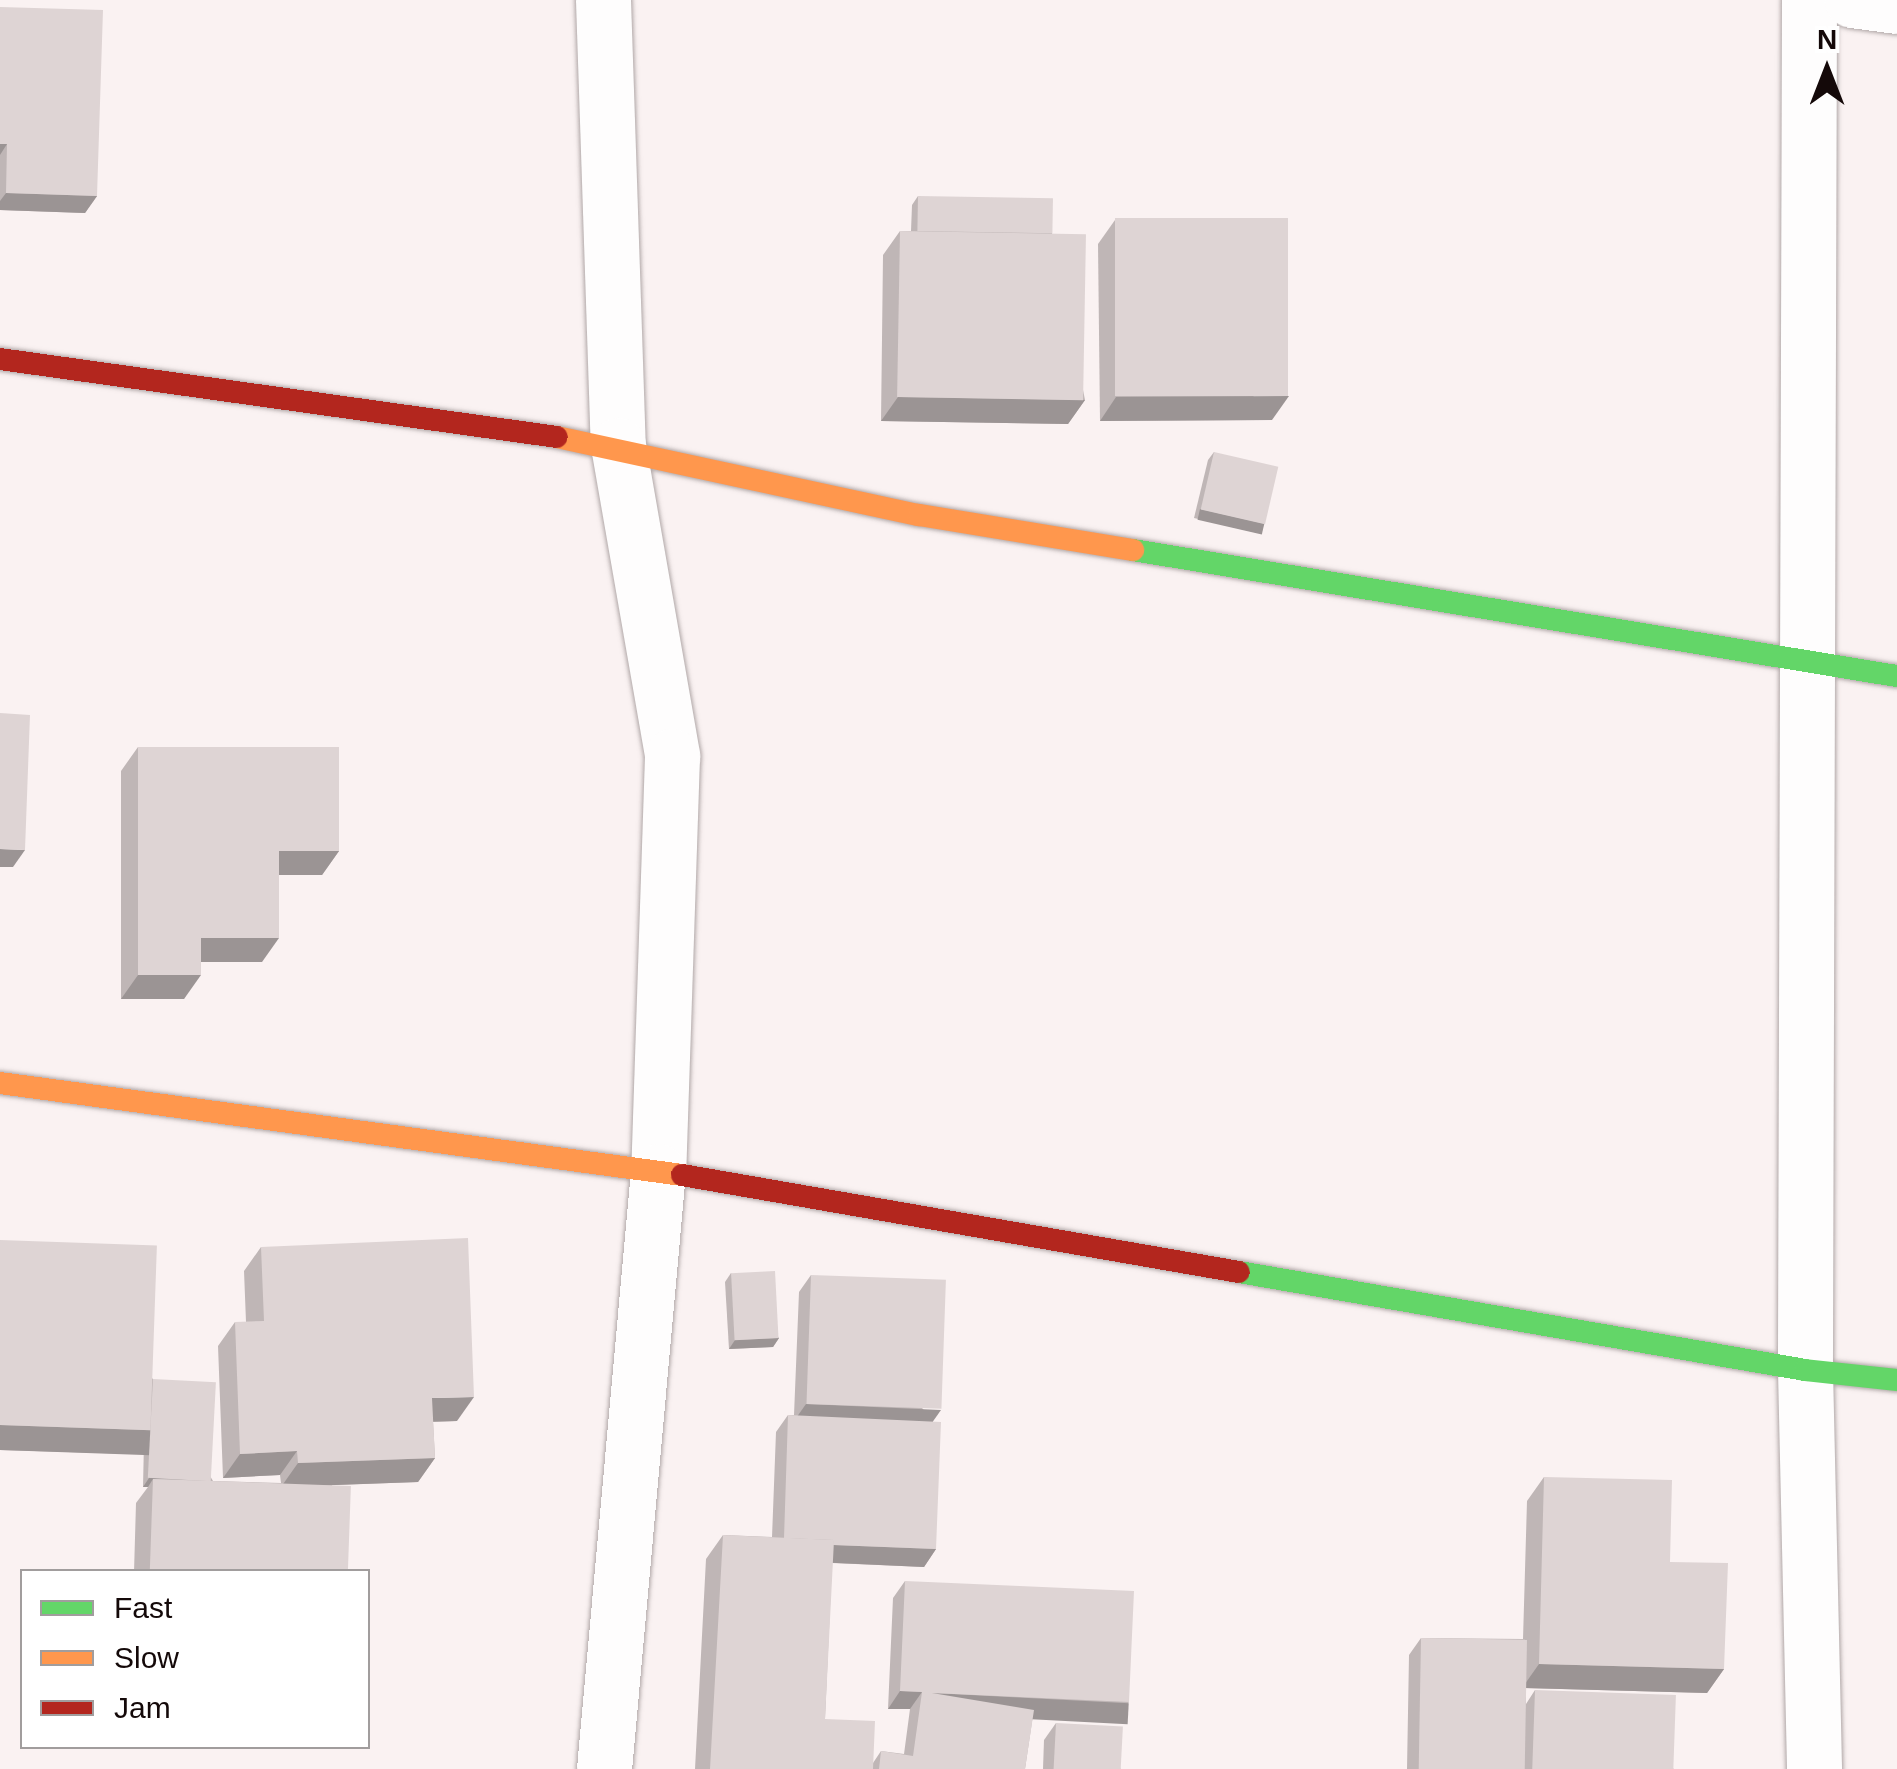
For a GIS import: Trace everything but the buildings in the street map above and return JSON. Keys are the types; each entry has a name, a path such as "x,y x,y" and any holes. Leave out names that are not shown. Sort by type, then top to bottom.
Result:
{"street":[{"path":"603,0 618,445 672,756 658,1171 604,1769"},
{"path":"1809,0 1805,1370 1814,1769"},
{"path":"1852,0 1897,6"},
{"path":"0,359 618,445 918,515 1810,666 1897,676"},
{"path":"0,1083 658,1171 1805,1370 1897,1380"}],"traffic: fast":[{"path":"1133,550 1897,676"},
{"path":"1239,1272 1805,1370 1897,1380"}],"traffic: slow":[{"path":"557,437 919,515 1133,550"},
{"path":"0,1083 682,1175"}],"traffic: jam":[{"path":"0,359 557,437"},
{"path":"682,1175 1239,1272"}]}
